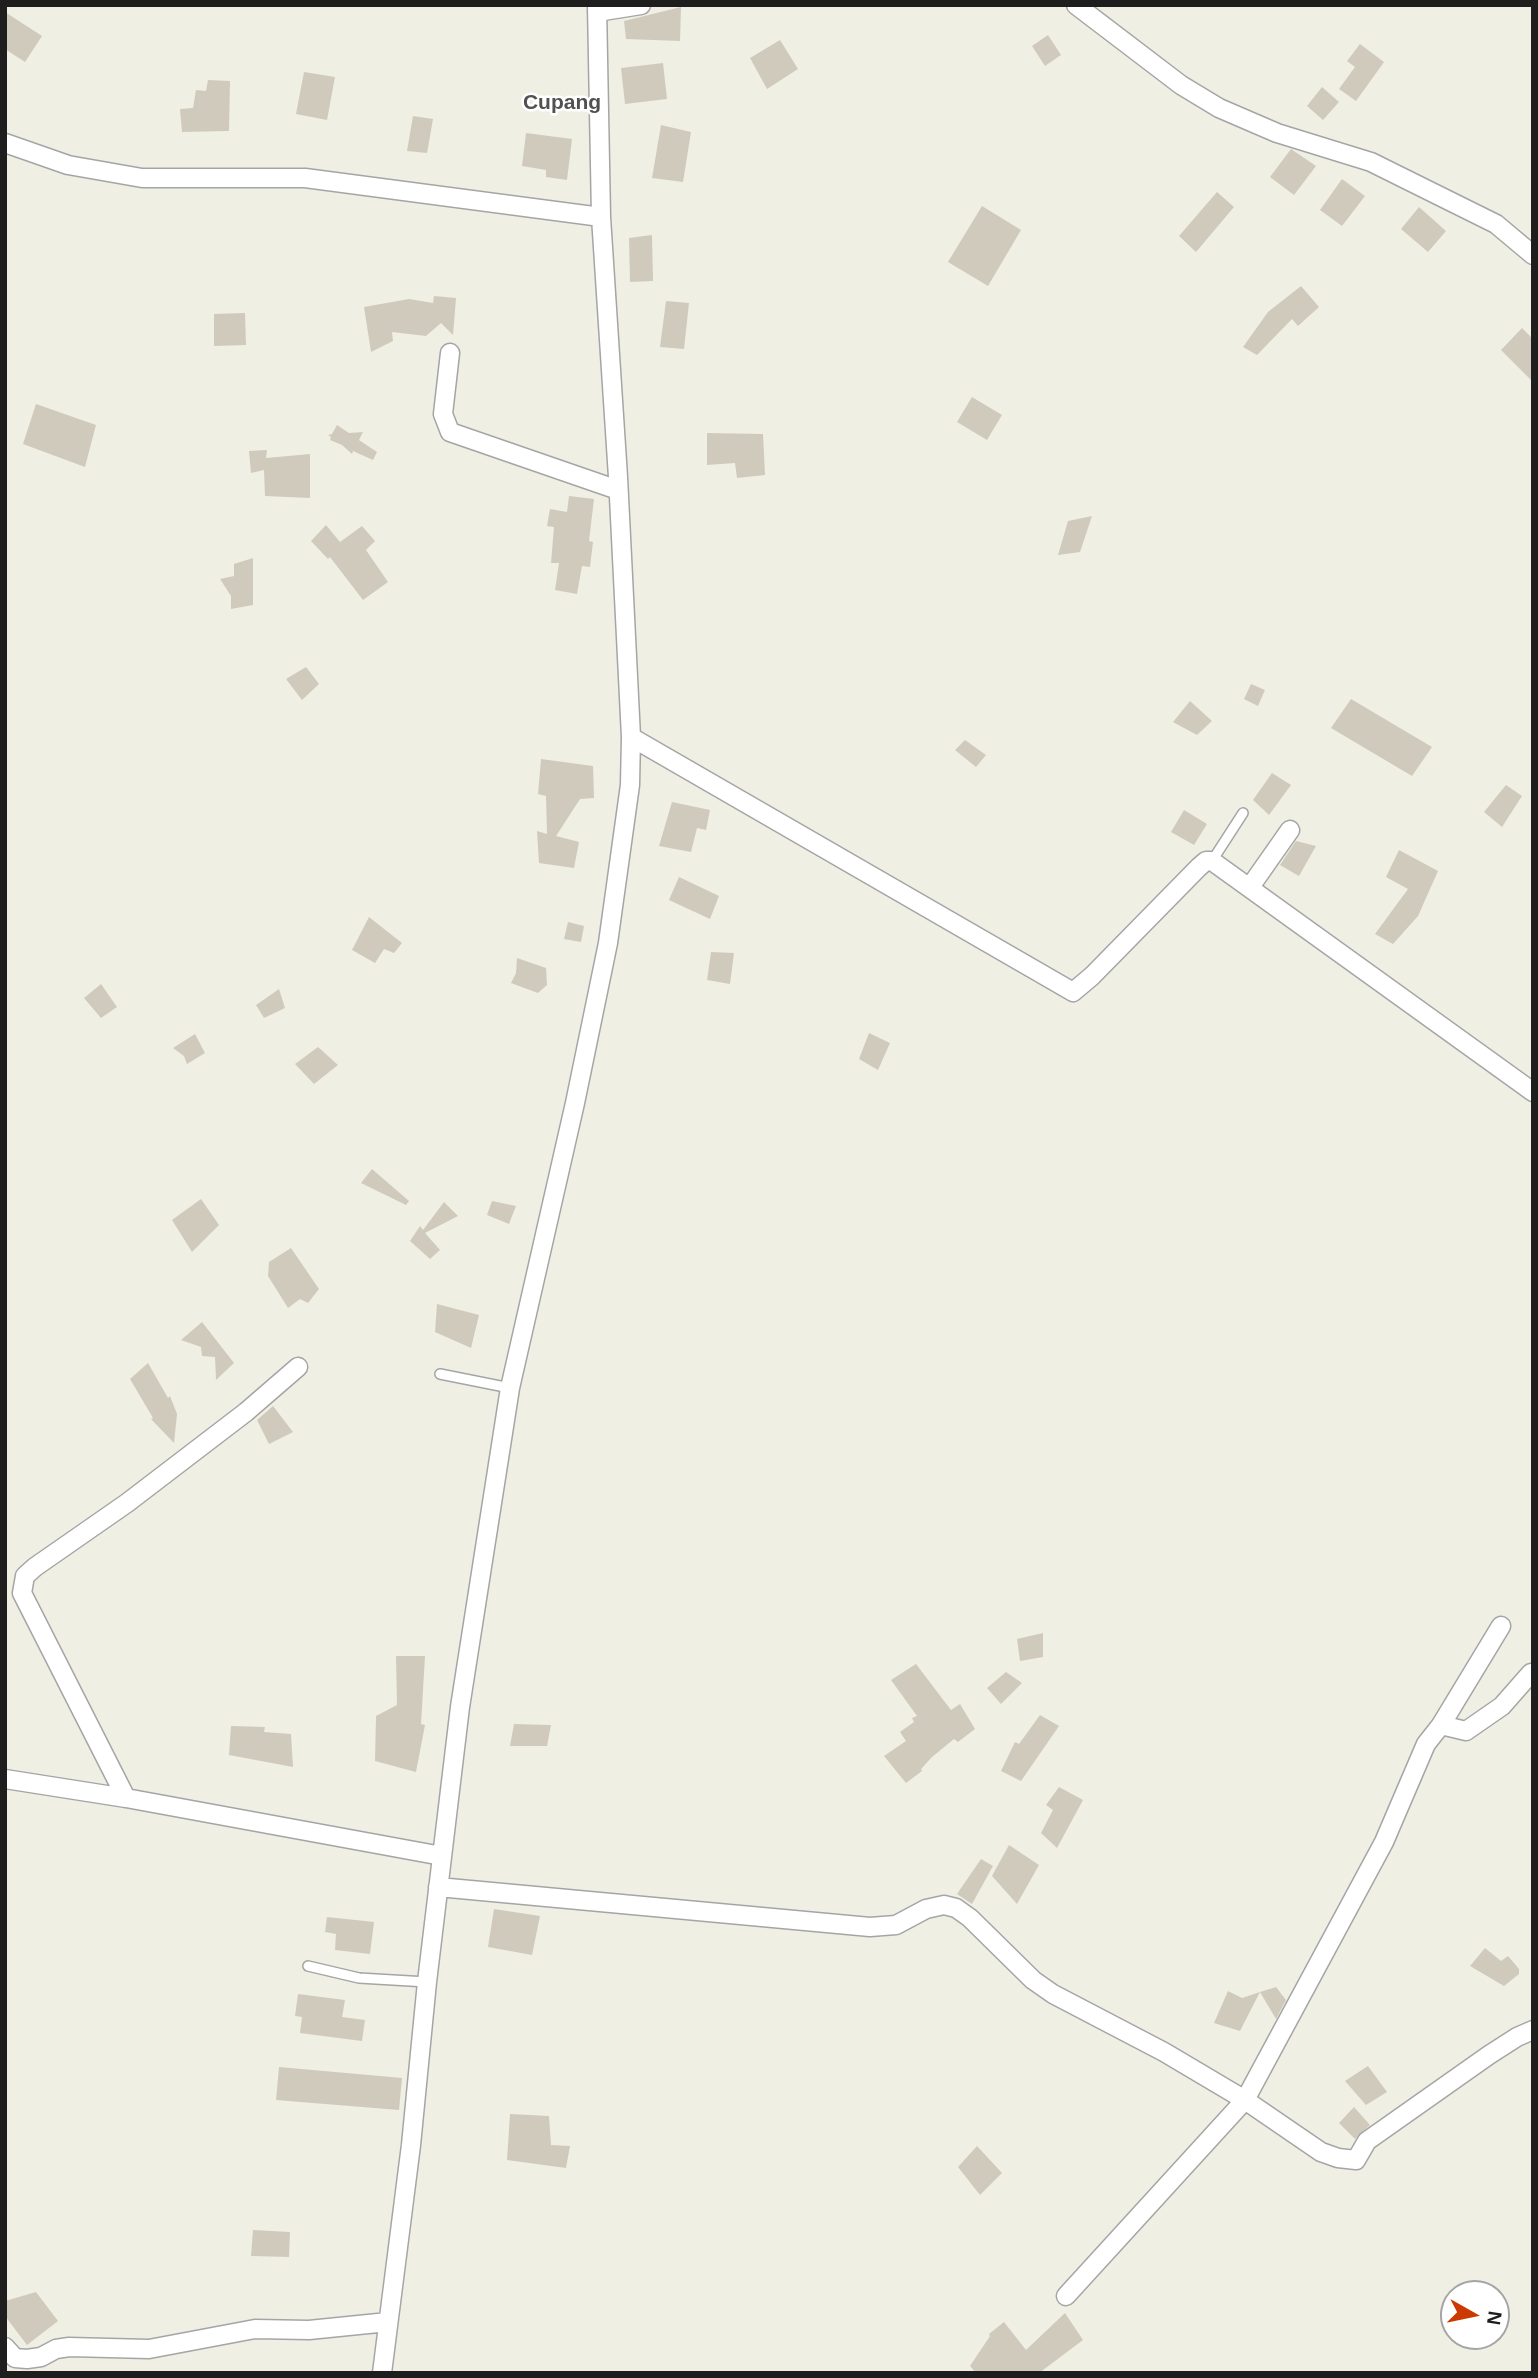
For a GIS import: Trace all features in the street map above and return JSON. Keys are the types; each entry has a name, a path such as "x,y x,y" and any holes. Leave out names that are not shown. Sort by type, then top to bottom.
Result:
{"street":[{"path":"382,2373 411,2145 427,1982 460,1707 510,1388 608,943 630,785 631,737 601,217 597,9 641,5"},
{"path":"1076,5 1181,85 1219,108 1277,133 1371,162 1496,225 1533,255"},
{"path":"5,143 68,164 142,177 305,178 601,217"},
{"path":"450,353 443,414 445,425 450,432 618,490"},
{"path":"631,737 1073,992 1199,867 1206,861 1212,861 1533,1092"},
{"path":"1250,887 1290,830"},
{"path":"126,1798 22,1593 25,1576 35,1566 127,1503 246,1412 298,1367"},
{"path":"1066,2297 1245,2100 1384,1842 1426,1744 1441,1725 1501,1626"},
{"path":"1441,1725 1466,1731 1502,1706 1531,1673"},
{"path":"5,1779 126,1798 442,1856"},
{"path":"438,1887 870,1927 896,1925 926,1909 944,1905 956,1908 970,1918 1033,1980 1053,1994 1164,2052 1245,2100 1321,2152 1338,2158 1356,2160 1367,2141 1489,2055 1533,2030"},
{"path":"5,2347 15,2358 27,2359 69,2347 149,2349 255,2329 309,2330 388,2322"}],"lane":[{"path":"1212,861 1243,813"},
{"path":"440,1374 510,1388"},
{"path":"308,1966 359,1979 427,1982"}],"building":[{"path":"681,7 680,41 626,39 624,21"},
{"path":"5,12 42,36 25,62 5,49"},
{"path":"1048,35 1061,55 1045,66 1032,46"},
{"path":"780,40 798,69 767,89 750,58"},
{"path":"1360,44 1384,62 1356,101 1339,89 1355,67 1347,61"},
{"path":"663,63 667,99 625,104 621,68"},
{"path":"304,72 335,77 327,120 296,114"},
{"path":"208,80 230,81 229,131 182,132 180,109 193,108 196,90 206,91"},
{"path":"1322,87 1339,102 1323,120 1307,106"},
{"path":"413,116 433,119 427,153 407,151"},
{"path":"661,125 691,132 683,182 652,178"},
{"path":"526,133 572,139 567,180 546,177 546,170 522,166"},
{"path":"1291,149 1316,166 1294,195 1270,177"},
{"path":"1342,179 1365,196 1342,226 1320,210"},
{"path":"1217,192 1234,207 1196,252 1179,236"},
{"path":"982,206 1021,230 988,286 948,262"},
{"path":"1419,207 1446,231 1428,252 1401,229"},
{"path":"652,235 653,281 630,282 629,238"},
{"path":"1301,286 1319,307 1298,326 1292,319 1257,355 1243,347 1268,312"},
{"path":"434,296 456,298 453,335 441,323 426,336 392,332 393,341 371,352 364,307 409,299 433,303"},
{"path":"666,301 689,303 684,349 660,347"},
{"path":"245,313 246,345 214,346 214,314"},
{"path":"1522,328 1533,339 1533,382 1501,350"},
{"path":"972,397 1002,415 987,440 957,422"},
{"path":"36,404 96,425 85,467 23,444"},
{"path":"337,425 349,433 363,432 359,440 377,452 373,460 353,451 352,454 342,445 330,440 328,435 332,434"},
{"path":"707,433 763,434 765,475 737,478 735,463 707,465"},
{"path":"267,450 266,458 310,454 310,498 265,496 264,470 251,473 249,451"},
{"path":"569,496 594,499 589,541 593,542 590,567 582,566 577,594 555,590 559,563 551,563 554,527 547,526 550,509 567,512"},
{"path":"1092,516 1080,552 1058,555 1068,521"},
{"path":"326,525 340,542 362,526 375,541 366,550 388,582 363,600 330,557 328,559 311,541"},
{"path":"253,558 253,605 231,609 231,596 220,579 234,576 234,564"},
{"path":"306,667 319,684 302,700 286,679"},
{"path":"1251,684 1265,690 1258,706 1244,699"},
{"path":"1351,699 1432,747 1412,776 1331,728"},
{"path":"1190,701 1212,721 1197,735 1173,722"},
{"path":"965,740 986,755 976,767 955,750"},
{"path":"541,759 593,766 594,798 580,799 556,836 579,842 574,868 539,863 537,831 547,834 546,796 538,794"},
{"path":"1272,773 1291,785 1269,815 1253,800"},
{"path":"1506,785 1522,796 1502,827 1484,812"},
{"path":"672,802 710,810 706,830 697,828 691,852 659,846"},
{"path":"1184,810 1207,824 1194,845 1171,832"},
{"path":"1296,841 1316,846 1299,876 1280,865"},
{"path":"1399,850 1438,871 1418,916 1393,944 1375,934 1408,889 1386,877"},
{"path":"679,877 719,896 710,919 669,900"},
{"path":"369,917 402,943 394,953 384,949 375,963 352,950"},
{"path":"568,922 584,926 581,942 564,939"},
{"path":"711,952 734,953 730,984 707,980"},
{"path":"517,958 546,968 547,985 538,993 511,983 516,973"},
{"path":"101,984 117,1007 101,1018 84,998"},
{"path":"279,989 285,1008 264,1018 256,1005"},
{"path":"869,1033 890,1043 878,1070 859,1059"},
{"path":"195,1034 205,1053 187,1064 184,1056 173,1048"},
{"path":"318,1047 338,1065 314,1084 295,1064"},
{"path":"372,1169 409,1201 406,1205 361,1183"},
{"path":"201,1199 219,1225 192,1252 172,1220"},
{"path":"492,1201 516,1206 509,1224 487,1215"},
{"path":"444,1202 458,1216 425,1233 440,1250 430,1259 410,1241 420,1226 423,1230"},
{"path":"291,1248 319,1289 308,1303 300,1299 288,1308 268,1276 269,1262"},
{"path":"437,1304 479,1315 471,1348 435,1332"},
{"path":"202,1322 234,1363 216,1380 215,1357 202,1356 201,1347 181,1340"},
{"path":"148,1363 168,1398 170,1396 177,1414 174,1443 151,1419 153,1418 130,1379"},
{"path":"273,1406 293,1432 269,1444 257,1420"},
{"path":"1043,1633 1043,1657 1020,1661 1017,1639"},
{"path":"396,1656 425,1656 421,1724 425,1725 416,1772 375,1761 376,1716 397,1705"},
{"path":"916,1664 951,1710 960,1704 975,1729 958,1742 954,1739 906,1783 884,1756 906,1741 900,1732 914,1722 912,1718 917,1716 891,1680"},
{"path":"1006,1672 1022,1683 1001,1704 987,1688"},
{"path":"1040,1715 1059,1726 1021,1781 1001,1771 1015,1742 1019,1744"},
{"path":"514,1724 551,1725 547,1746 510,1746"},
{"path":"231,1726 265,1727 264,1732 291,1734 293,1767 229,1755"},
{"path":"1059,1787 1083,1800 1057,1848 1041,1833 1053,1810 1046,1805"},
{"path":"1009,1845 1039,1865 1017,1904 992,1876"},
{"path":"981,1859 993,1866 972,1904 957,1894"},
{"path":"494,1909 540,1916 532,1955 488,1947"},
{"path":"327,1917 374,1922 370,1954 335,1950 336,1934 325,1932"},
{"path":"1485,1948 1501,1961 1508,1956 1519,1969 1519,1974 1504,1986 1470,1966"},
{"path":"1276,1987 1286,2000 1276,2019 1260,1992"},
{"path":"1228,1991 1242,1998 1260,1992 1240,2031 1214,2023"},
{"path":"298,1994 345,2000 342,2017 365,2020 362,2041 300,2033 302,2017 295,2016"},
{"path":"1368,2066 1387,2092 1366,2105 1345,2081"},
{"path":"279,2067 402,2078 399,2110 276,2100"},
{"path":"1354,2107 1370,2125 1355,2139 1339,2123"},
{"path":"510,2114 549,2116 551,2145 570,2146 566,2168 507,2160"},
{"path":"977,2146 1002,2173 980,2195 958,2167"},
{"path":"253,2230 290,2232 289,2257 251,2256"},
{"path":"36,2292 58,2321 27,2345 5,2316 5,2301"},
{"path":"1065,2313 1083,2340 1039,2373 976,2373 970,2366 989,2334 1004,2322 1026,2350"}],"district":[{"name":"Cupang","path":"562,103"}]}
